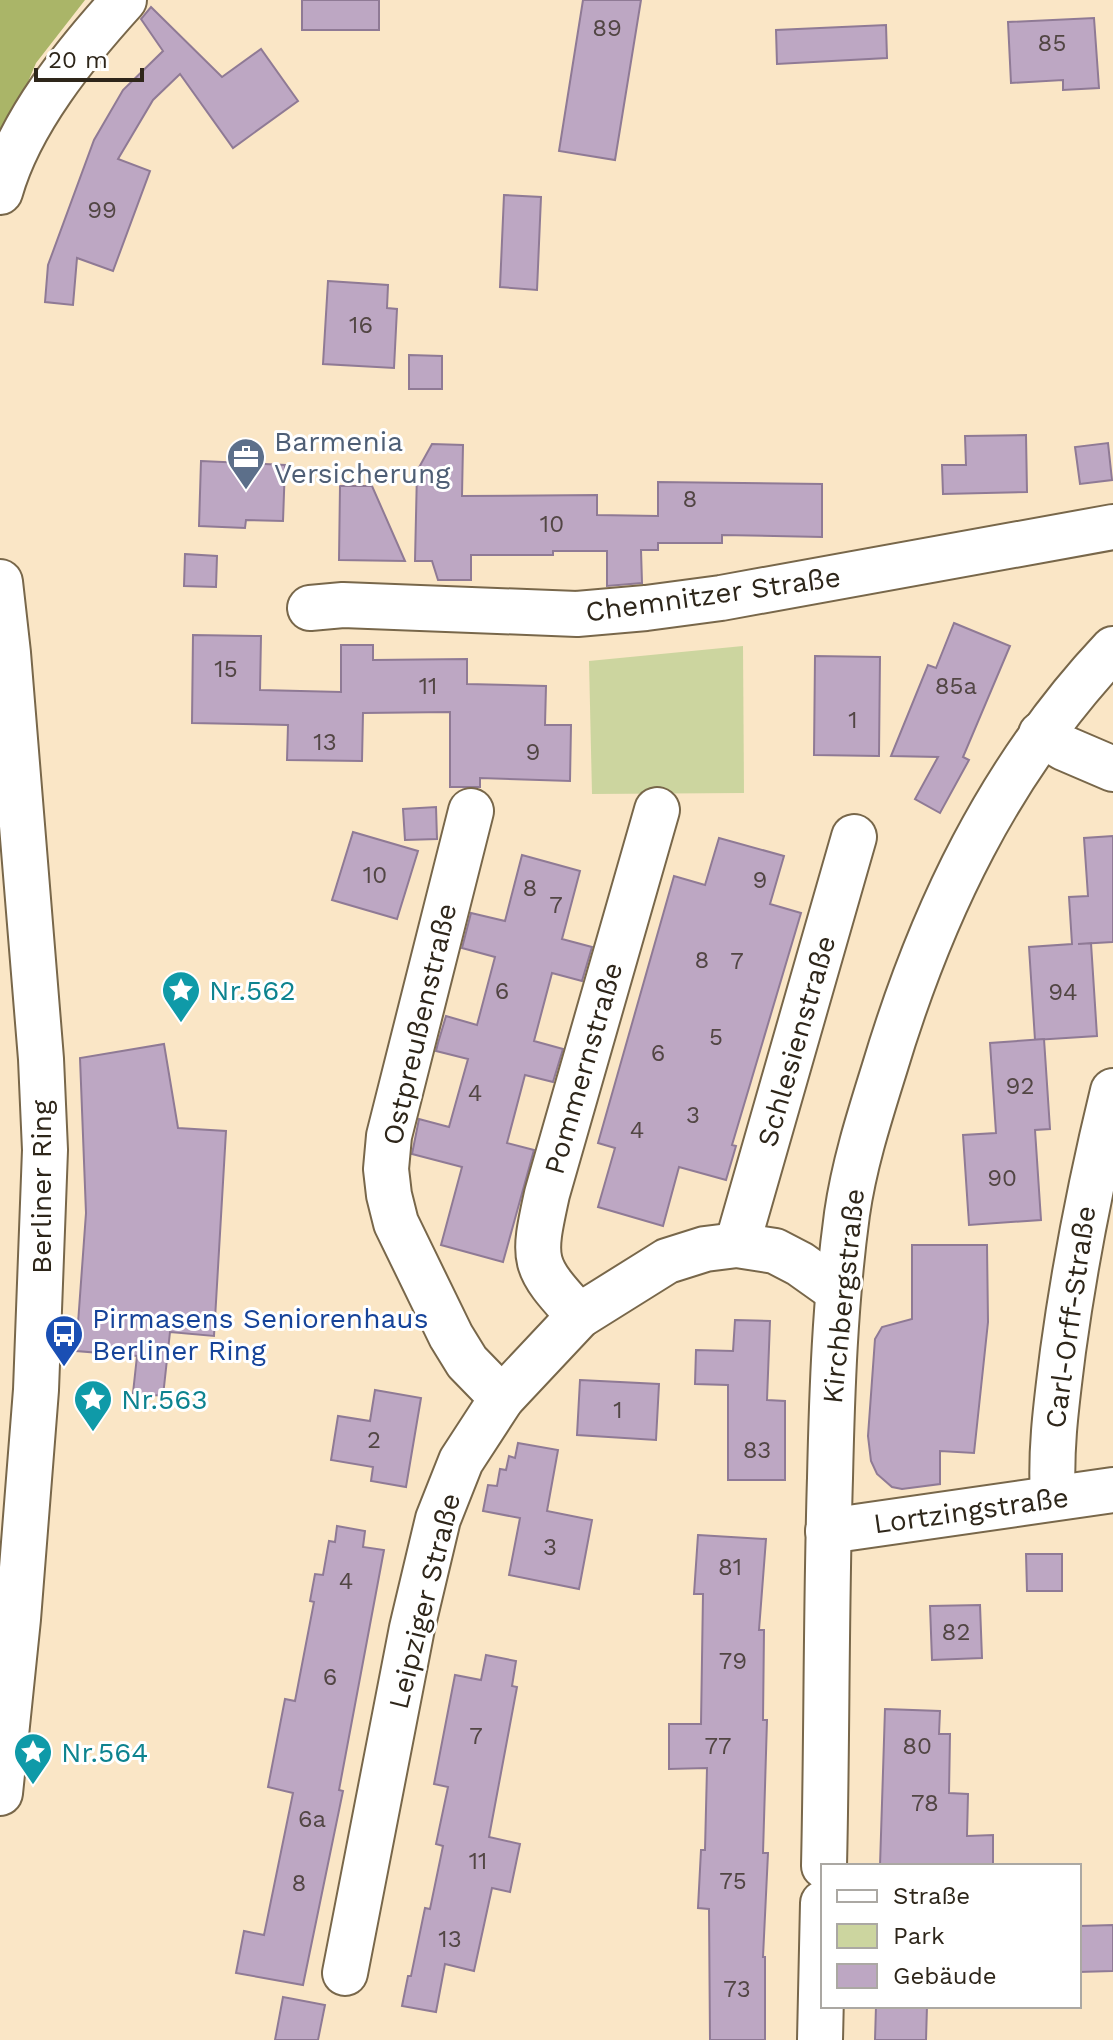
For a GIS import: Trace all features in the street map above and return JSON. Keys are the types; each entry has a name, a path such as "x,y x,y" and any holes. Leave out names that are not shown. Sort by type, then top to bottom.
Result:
{"street":[{"path":"0,192 25,134 58,80 124,0"},
{"name":"Chemnitzer Straße","path":"310,608 343,605 577,614 646,608 736,595 1113,527"},
{"name":"Berliner Ring","path":"0,582 40,1043 45,1150 36,1390 18,1619 0,1793"},
{"name":"Kirchbergstraße","path":"824,1864 828,1531 838,1291 848,1211 863,1139 925,947 984,825 1041,734 1113,649"},
{"path":"1041,734 1064,748 1113,769"},
{"name":"Pommernstraße","path":"579,1316 542,1271 537,1251 538,1235 657,810"},
{"name":"Ostpreußenstraße","path":"471,811 389,1136 386,1169 396,1223 418,1272 467,1362 502,1398"},
{"name":"Schlesienstraße","path":"737,1245 854,837"},
{"name":"Carl-Orff-Straße","path":"1053,1497 1053,1431 1069,1309 1090,1183 1113,1091"},
{"name":"Leipziger Straße","path":"345,1973 412,1628 438,1519 461,1461 502,1398 579,1316 667,1261 705,1249 737,1245 775,1251 800,1264 838,1291"},
{"name":"Lortzingstraße","path":"828,1531 1113,1490"},
{"path":"820,2040 821,1994"}],"green space":[{"path":"0,0 85,0 36,63 0,148"},
{"path":"743,646 744,793 592,794 589,661"}],"building":[{"path":"302,0 379,0 379,30 302,30"},
{"path":"583,0 641,0 615,160 559,151"},
{"path":"151,7 222,77 261,49 298,101 233,148 180,74 153,100 118,159 150,171 113,271 77,258 73,305 45,302 48,265 94,140 123,90 163,51 141,19"},
{"path":"1094,18 1099,88 1063,90 1063,80 1011,83 1008,22"},
{"path":"886,25 887,58 777,64 776,30"},
{"path":"504,195 541,197 537,290 500,287"},
{"path":"328,281 388,285 387,308 397,309 394,368 323,364"},
{"path":"409,355 442,356 442,389 409,389"},
{"path":"1026,435 1027,492 943,494 942,465 966,465 965,436"},
{"path":"1108,443 1112,480 1080,484 1075,447"},
{"path":"432,444 463,445 462,496 597,495 597,515 658,516 658,482 822,484 822,537 722,535 722,543 658,543 658,550 641,550 642,583 607,586 607,551 553,551 553,555 471,555 471,580 438,580 432,561 415,561 417,471"},
{"path":"201,461 285,465 283,521 246,520 245,528 199,526"},
{"path":"340,486 372,486 405,561 339,560"},
{"path":"185,554 217,556 216,587 184,586"},
{"path":"954,623 1010,646 963,757 969,760 940,813 915,799 938,757 891,756 928,665 936,668"},
{"path":"193,635 261,636 260,690 341,692 341,645 373,645 373,660 467,659 467,684 546,686 545,725 571,725 570,781 480,778 480,787 450,787 450,712 363,713 362,761 287,760 288,725 192,723"},
{"path":"815,656 880,657 879,756 814,755"},
{"path":"436,807 437,839 405,840 403,809"},
{"path":"353,832 418,851 397,919 332,900"},
{"path":"1113,836 1113,942 1091,943 1097,1036 1035,1040 1029,947 1072,944 1069,897 1088,896 1084,838"},
{"path":"719,838 784,856 770,904 801,913 732,1145 736,1146 726,1180 679,1167 663,1226 598,1207 615,1148 598,1143 674,876 705,885"},
{"path":"522,855 580,871 562,939 592,947 582,981 552,973 534,1041 563,1049 553,1082 525,1075 507,1143 534,1150 503,1262 441,1245 462,1167 412,1154 419,1119 449,1127 468,1059 436,1051 438,1043 446,1016 477,1025 495,957 462,948 471,913 505,921"},
{"path":"1044,1039 1050,1129 1035,1130 1041,1220 969,1225 963,1135 996,1133 990,1043"},
{"path":"164,1044 178,1128 226,1131 214,1336 170,1332 163,1396 133,1393 137,1356 76,1351 86,1213 80,1058"},
{"path":"912,1245 987,1245 988,1322 974,1453 940,1451 940,1484 902,1489 892,1487 877,1474 871,1461 868,1436 875,1339 882,1327 912,1319"},
{"path":"735,1320 770,1321 767,1400 785,1401 785,1480 728,1480 728,1385 695,1384 696,1350 733,1351"},
{"path":"580,1380 659,1384 656,1440 577,1435"},
{"path":"375,1390 421,1398 406,1487 371,1481 373,1467 331,1460 338,1416 370,1421"},
{"path":"518,1443 558,1450 547,1511 592,1520 579,1589 509,1575 520,1518 483,1511 488,1485 497,1486 500,1469 506,1470 509,1456 515,1458"},
{"path":"337,1526 365,1531 363,1547 384,1550 339,1790 343,1791 303,1985 236,1973 244,1931 264,1935 293,1793 268,1787 285,1699 295,1701 314,1602 310,1601 315,1574 323,1575 329,1541 335,1542"},
{"path":"698,1535 766,1539 759,1630 764,1630 763,1720 767,1720 763,1853 768,1853 763,1957 765,2040 710,2040 709,1909 698,1908 701,1850 705,1850 707,1768 669,1769 669,1724 701,1724 703,1594 694,1594"},
{"path":"1026,1554 1062,1554 1062,1591 1027,1591"},
{"path":"980,1605 982,1658 932,1660 930,1606"},
{"path":"486,1655 516,1661 512,1686 517,1687 489,1837 520,1844 510,1892 492,1888 474,1971 445,1964 436,2012 402,2006 425,1908 430,1909 443,1846 436,1844 448,1787 434,1784 455,1675 481,1680"},
{"path":"885,1709 940,1711 939,1734 950,1734 949,1793 968,1794 967,1836 993,1835 993,1864 880,1864"},
{"path":"1113,1925 1113,1971 1081,1972 1081,1926"},
{"path":"283,1997 325,2005 318,2040 275,2040"},
{"path":"876,2008 927,2008 926,2040 875,2040"}],"place":[{"name":"Barmenia Versicherung","path":"246,491"},
{"name":"Nr.562","path":"181,1024"},
{"name":"Pirmasens Seniorenhaus Berliner Ring","path":"64,1368"},
{"name":"Nr.563","path":"93,1433"},
{"name":"Nr.564","path":"33,1786"}]}
